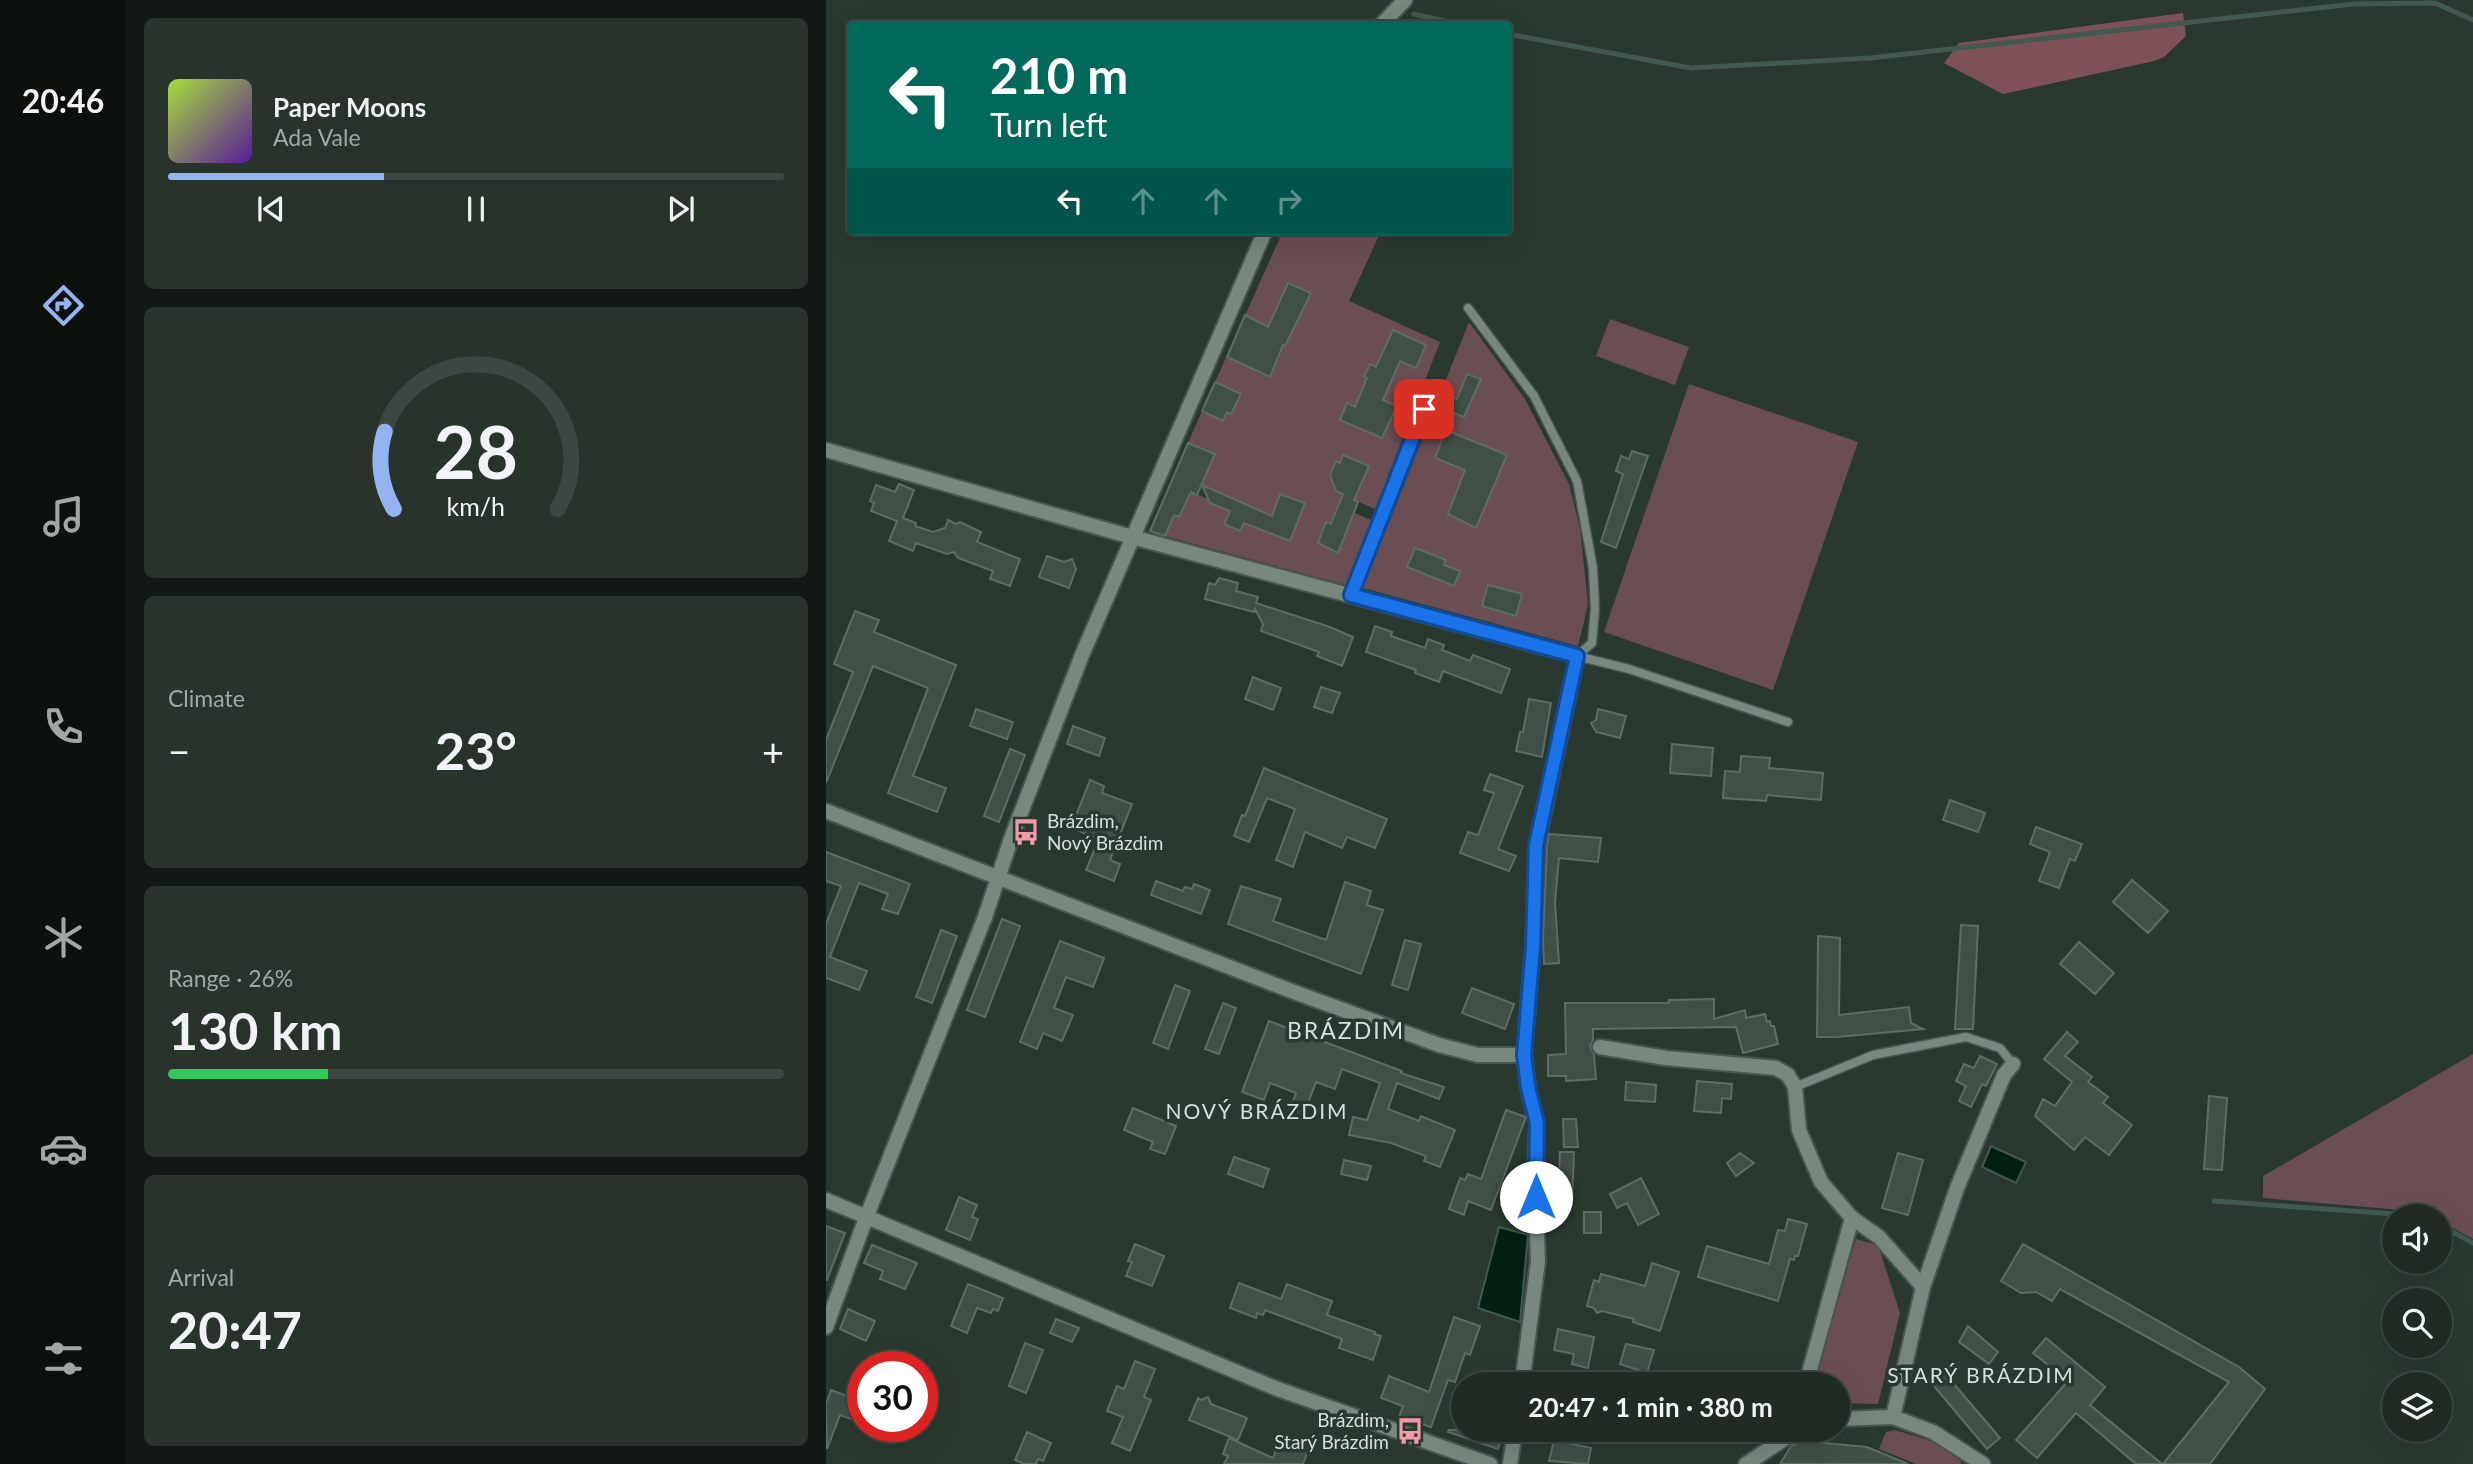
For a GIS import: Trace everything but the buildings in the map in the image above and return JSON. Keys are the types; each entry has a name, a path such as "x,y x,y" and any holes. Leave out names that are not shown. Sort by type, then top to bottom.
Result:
{"street":[{"path":"1385,21 1405,0"},
{"path":"826,1327 1082,655 1263,235"},
{"path":"1351,595 1424,409"},
{"path":"826,450 1132,537 1577,656 1536,845 1533,946 1524,1055 1537,1123 1535,1176 1538,1261 1524,1372"},
{"path":"826,811 1294,992 1439,1045 1478,1055 1524,1055"},
{"path":"1600,1047 1667,1058 1776,1068 1788,1075 1795,1087 1800,1130 1821,1182 1852,1218 1880,1237 1923,1287"},
{"path":"1893,1417 1923,1287 1957,1188 2004,1075 2013,1064"},
{"path":"826,1200 1275,1388 1490,1464"},
{"path":"1809,1372 1852,1218"},
{"path":"1850,1419 1893,1417 1933,1432 1981,1464"},
{"path":"1510,1464 1513,1442"},
{"path":"1746,1464 1778,1442"}],"lane":[{"path":"1468,308 1534,396 1577,481 1593,568 1595,609 1592,643 1577,656"},
{"path":"1577,656 1629,669 1788,722"},
{"path":"1795,1087 1873,1055 1966,1037 2000,1048 2013,1064"}],"shaded area":[{"path":"2183,13 2186,36 2164,57 2003,94 1944,63 1959,43"},
{"path":"1281,235 1379,235 1349,301 1440,342 1375,509 1359,502 1355,513 1371,520 1346,585 1165,536 1174,515 1186,504 1191,492 1208,499 1210,503 1231,509 1240,531 1251,507 1201,484 1188,443 1202,411 1223,420 1227,412 1231,414 1240,394 1215,382"},
{"path":"1610,319 1689,347 1675,385 1596,356"},
{"path":"1469,322 1525,399 1569,484 1580,528 1588,605 1578,646 1363,588"},
{"path":"1689,384 1858,442 1773,690 1604,632"},
{"path":"2473,1054 2473,1239 2452,1228 2452,1204 2382,1204 2382,1208 2263,1198 2263,1176"},
{"path":"1991,1146 2026,1162 2016,1183 1982,1167"},
{"path":"1499,1227 1528,1235 1520,1322 1478,1308"},
{"path":"1856,1239 1878,1245 1900,1313 1878,1404 1850,1403 1850,1372 1817,1372"},
{"path":"1895,1430 1934,1442 1961,1461 1961,1464 1916,1464 1879,1449 1886,1432"}],"waterway":[{"path":"1512,35 1691,68 1870,58 2353,4 2435,3 2473,20"},
{"path":"1414,14 1446,21"},
{"path":"2214,1201 2382,1213"},
{"path":"2452,1232 2473,1243"}],"place":[{"name":"Brázdim, Nový Brázdim","path":"1026,832"},
{"name":"Brázdim, Starý Brázdim","path":"1410,1431"}],"district":[{"name":"BRÁZDIM","path":"1346,1031"},
{"name":"NOVÝ BRÁZDIM","path":"1257,1112"},
{"name":"STARÝ BRÁZDIM","path":"1981,1376"}],"route":[{"path":"1424,409 1351,595 1577,656 1536,845 1533,946 1524,1055 1537,1123 1536,1197"}]}
